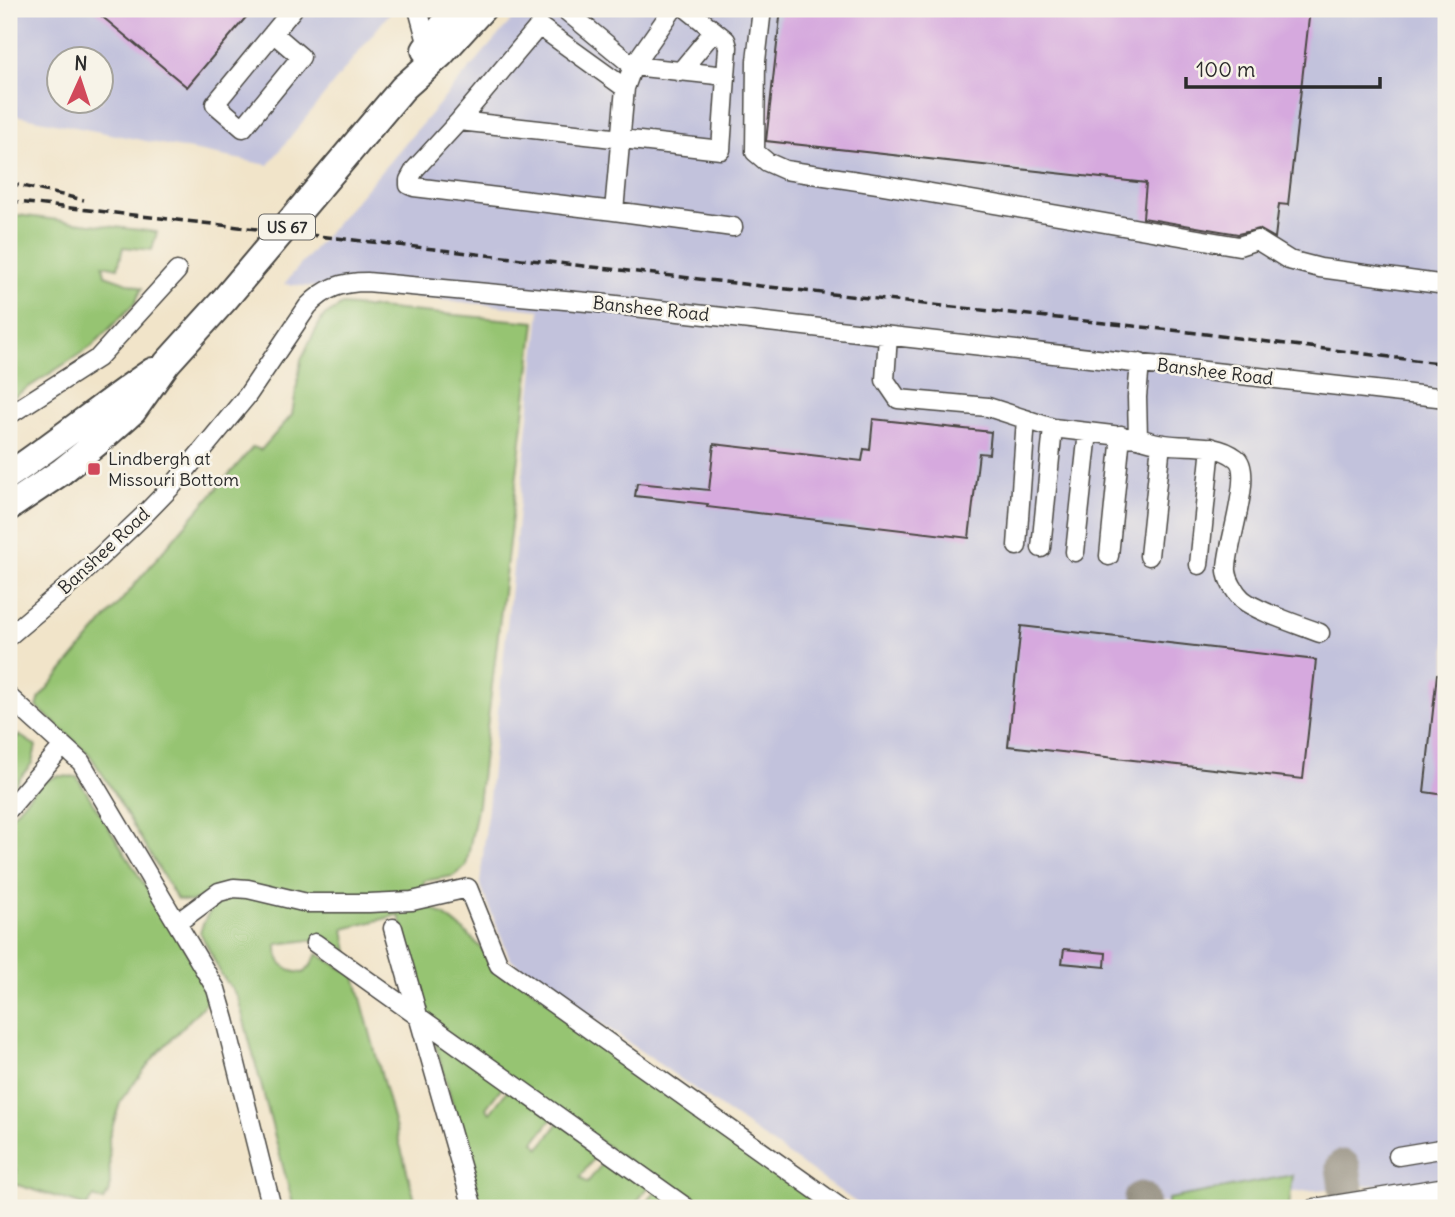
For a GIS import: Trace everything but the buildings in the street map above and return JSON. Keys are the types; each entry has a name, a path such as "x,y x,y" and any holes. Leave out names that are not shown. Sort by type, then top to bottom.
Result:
{"highway":[{"name":"US 67","path":"404,88 428,46 455,9"},
{"name":"US 67","path":"9,508 61,472 133,411 167,363 225,299 404,88 441,54 482,9"},
{"name":"US 67","path":"9,475 116,396 167,363"}],"street":[{"path":"273,33 301,57 243,128 215,104 273,33 293,9"},
{"path":"418,9 428,46"},
{"path":"564,9 633,66 726,76"},
{"path":"614,211 625,88 633,66 674,9"},
{"path":"459,121 721,150 728,47 726,40 687,9"},
{"path":"762,9 756,61 755,152 766,162 785,170 1239,246 1257,240 1289,260 1320,268 1446,285"},
{"path":"625,88 539,26 415,169 409,180 410,185 733,227"},
{"path":"680,72 714,31"},
{"path":"9,415 98,358 177,271"},
{"name":"Banshee Road","path":"9,636 79,578 144,516 185,471 247,396 317,296 338,285 352,282 598,303 1446,398"},
{"path":"888,336 884,380 898,399 988,407 1053,428 1129,436 1161,444 1211,447 1235,457 1241,462 1242,468 1239,505 1227,570 1233,588 1243,600 1258,609 1320,634"},
{"path":"1109,556 1137,397 1140,363"},
{"path":"1017,546 1026,419"},
{"path":"1041,548 1053,428"},
{"path":"1075,552 1088,432"},
{"path":"1149,556 1161,444"},
{"path":"1199,565 1211,447"},
{"path":"9,697 81,762 216,989 272,1208"},
{"path":"9,809 63,746"},
{"path":"177,923 219,892 234,888 307,903 412,901 468,888 499,965 841,1208"},
{"path":"393,928 473,1208"},
{"path":"315,943 687,1208"},
{"path":"1398,1156 1446,1148"},
{"path":"1315,1208 1446,1187"}],"shaded area":[{"path":"9,9 393,9 268,165 9,114"},
{"path":"521,9 1446,9 1446,1179 1104,1208 864,1208 510,959 480,884 540,310 284,284"}],"green space":[{"path":"9,214 157,232 152,250 123,247 118,268 103,265 105,275 142,288 135,303 91,347 9,400"},
{"path":"342,305 535,322 478,804 466,866 453,876 424,881 424,887 416,892 391,896 208,896 190,902 177,899 89,754 37,707 40,697 253,447 261,450 292,415 301,360 323,317"},
{"path":"19,735 36,746 32,763 9,792 9,737 14,741"},
{"path":"57,776 77,777 194,964 209,1000 155,1056 121,1100 109,1137 110,1191 103,1201 94,1197 87,1206 14,1184 17,1170 9,1164 9,819 39,784"},
{"path":"240,895 422,905 432,909 460,927 491,959 836,1208 695,1208 430,1022 399,915 344,929 349,958 310,940 277,944 277,950 280,961 291,971 303,973 317,954 355,976 417,1208 294,1208 238,998 221,974 200,932 214,907"},
{"path":"432,1032 505,1083 486,1108 490,1113 510,1087 553,1117 534,1142 540,1148 560,1121 600,1150 580,1177 587,1183 608,1156 650,1185 632,1208 482,1208"},
{"path":"1293,1175 1289,1207 1168,1208 1168,1199"},
{"path":"657,1189 684,1208 643,1208"},
{"path":"1446,1195 1446,1208 1425,1208 1417,1205 1414,1200"}],"taxiway":[{"path":"1343,1167 1349,1208"},
{"path":"1141,1199 1142,1208"}],"railway":[{"path":"9,183 84,200"},
{"path":"9,201 1181,331 1446,364"}],"place":[{"name":"Lindbergh at Missouri Bottom","path":"94,469"}]}
